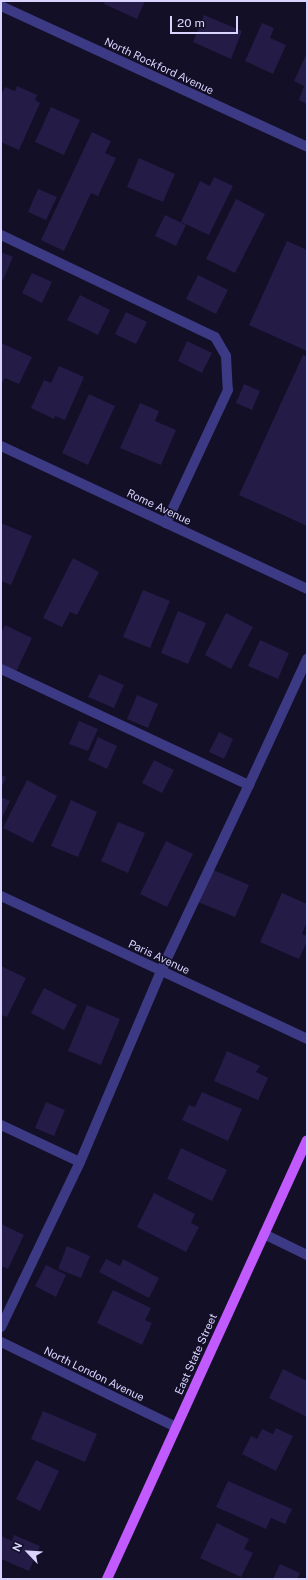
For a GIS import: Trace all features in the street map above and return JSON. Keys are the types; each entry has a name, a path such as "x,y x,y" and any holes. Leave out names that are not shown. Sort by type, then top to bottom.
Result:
{"main road":[{"name":"East State Street","path":"107,1579 307,1140"}],"street":[{"name":"North Rockford Avenue","path":"1,6 307,147"},
{"path":"1,235 215,336 226,356 228,390 166,523"},
{"name":"Rome Avenue","path":"1,446 307,589"},
{"path":"1,1327 80,1162 161,971 307,659"},
{"path":"1,669 249,785"},
{"name":"Paris Avenue","path":"1,896 307,1039"},
{"path":"1,1125 80,1162"},
{"path":"264,1234 307,1255"},
{"name":"North London Avenue","path":"1,1342 176,1426"}],"building":[{"path":"105,1 145,1 137,19 104,4"},
{"path":"204,15 242,31 231,59 193,42"},
{"path":"262,23 274,28 270,38 286,45 273,74 245,61"},
{"path":"306,55 307,104 299,100 304,86 294,81"},
{"path":"17,86 37,95 35,100 40,103 19,150 1,142 1,95 5,87 15,91"},
{"path":"51,107 80,120 64,155 35,142"},
{"path":"92,132 111,141 105,153 116,158 98,196 91,193 64,251 41,240"},
{"path":"139,158 175,174 163,202 127,187"},
{"path":"214,177 233,186 209,235 181,222 200,181 210,186"},
{"path":"38,189 57,197 46,220 28,212"},
{"path":"236,199 265,214 235,273 206,259"},
{"path":"165,215 186,225 176,246 155,236"},
{"path":"287,241 307,250 307,351 249,325"},
{"path":"1,252 13,257 3,280 1,279"},
{"path":"32,273 52,282 42,303 22,293"},
{"path":"198,275 228,290 216,314 186,299"},
{"path":"80,295 110,310 98,335 67,320"},
{"path":"126,312 147,322 136,344 115,334"},
{"path":"187,341 212,353 202,373 178,361"},
{"path":"1,343 32,357 19,384 5,378 1,385"},
{"path":"303,355 307,357 307,526 239,495"},
{"path":"59,366 84,377 65,420 55,416 54,419 31,408 44,380 51,383"},
{"path":"244,384 260,391 252,410 236,403"},
{"path":"89,394 115,406 88,465 62,453"},
{"path":"140,403 159,411 155,421 176,430 161,465 120,448"},
{"path":"1,523 32,536 11,585 1,581"},
{"path":"73,558 99,572 77,615 70,612 62,627 43,618"},
{"path":"143,590 170,601 150,648 123,637"},
{"path":"178,611 206,623 188,664 161,653"},
{"path":"226,613 253,627 231,669 205,655"},
{"path":"5,625 32,638 16,672 1,665 1,633"},
{"path":"260,640 289,653 278,679 248,666"},
{"path":"99,674 124,685 114,708 88,697"},
{"path":"137,695 158,704 148,728 127,719"},
{"path":"79,721 98,729 88,751 69,744"},
{"path":"219,732 233,739 224,759 209,752"},
{"path":"98,737 117,746 107,769 88,760"},
{"path":"154,760 174,770 162,793 142,783"},
{"path":"1,775 6,777 1,789"},
{"path":"27,780 57,796 33,843 3,828"},
{"path":"1,797 10,801 1,820"},
{"path":"71,800 97,812 78,857 51,846"},
{"path":"118,822 145,833 128,873 101,861"},
{"path":"166,841 193,854 167,907 140,894"},
{"path":"211,869 249,885 235,917 198,902"},
{"path":"282,893 307,904 307,921 302,934 307,936 307,941 299,959 260,942"},
{"path":"1,966 26,978 7,1017 1,1015"},
{"path":"44,988 77,1005 64,1030 31,1013"},
{"path":"87,1005 120,1019 101,1065 68,1051"},
{"path":"227,1051 260,1066 256,1072 268,1078 258,1100 214,1081"},
{"path":"202,1092 242,1109 228,1141 182,1120 189,1105 195,1107"},
{"path":"46,1102 65,1110 54,1136 35,1128"},
{"path":"181,1148 227,1170 212,1201 167,1179"},
{"path":"154,1193 195,1214 191,1223 199,1227 186,1252 137,1227"},
{"path":"1,1224 24,1235 8,1269 1,1266"},
{"path":"67,1246 90,1256 81,1278 58,1269"},
{"path":"106,1259 120,1266 123,1259 159,1278 149,1298 99,1272"},
{"path":"46,1265 66,1275 56,1297 35,1286"},
{"path":"113,1290 151,1308 145,1320 152,1323 142,1345 97,1323"},
{"path":"283,1369 307,1381 307,1417 269,1398"},
{"path":"43,1411 97,1434 85,1462 31,1439"},
{"path":"276,1428 293,1436 276,1471 242,1454 251,1436 257,1439 262,1429 273,1434"},
{"path":"36,1460 59,1471 40,1511 16,1499"},
{"path":"228,1481 292,1509 285,1524 271,1518 266,1529 216,1507"},
{"path":"217,1523 249,1539 244,1549 253,1553 241,1577 200,1558"},
{"path":"14,1535 40,1546 29,1571 1,1559 1,1536 12,1541"},
{"path":"280,1564 300,1573 297,1579 273,1579"}]}
